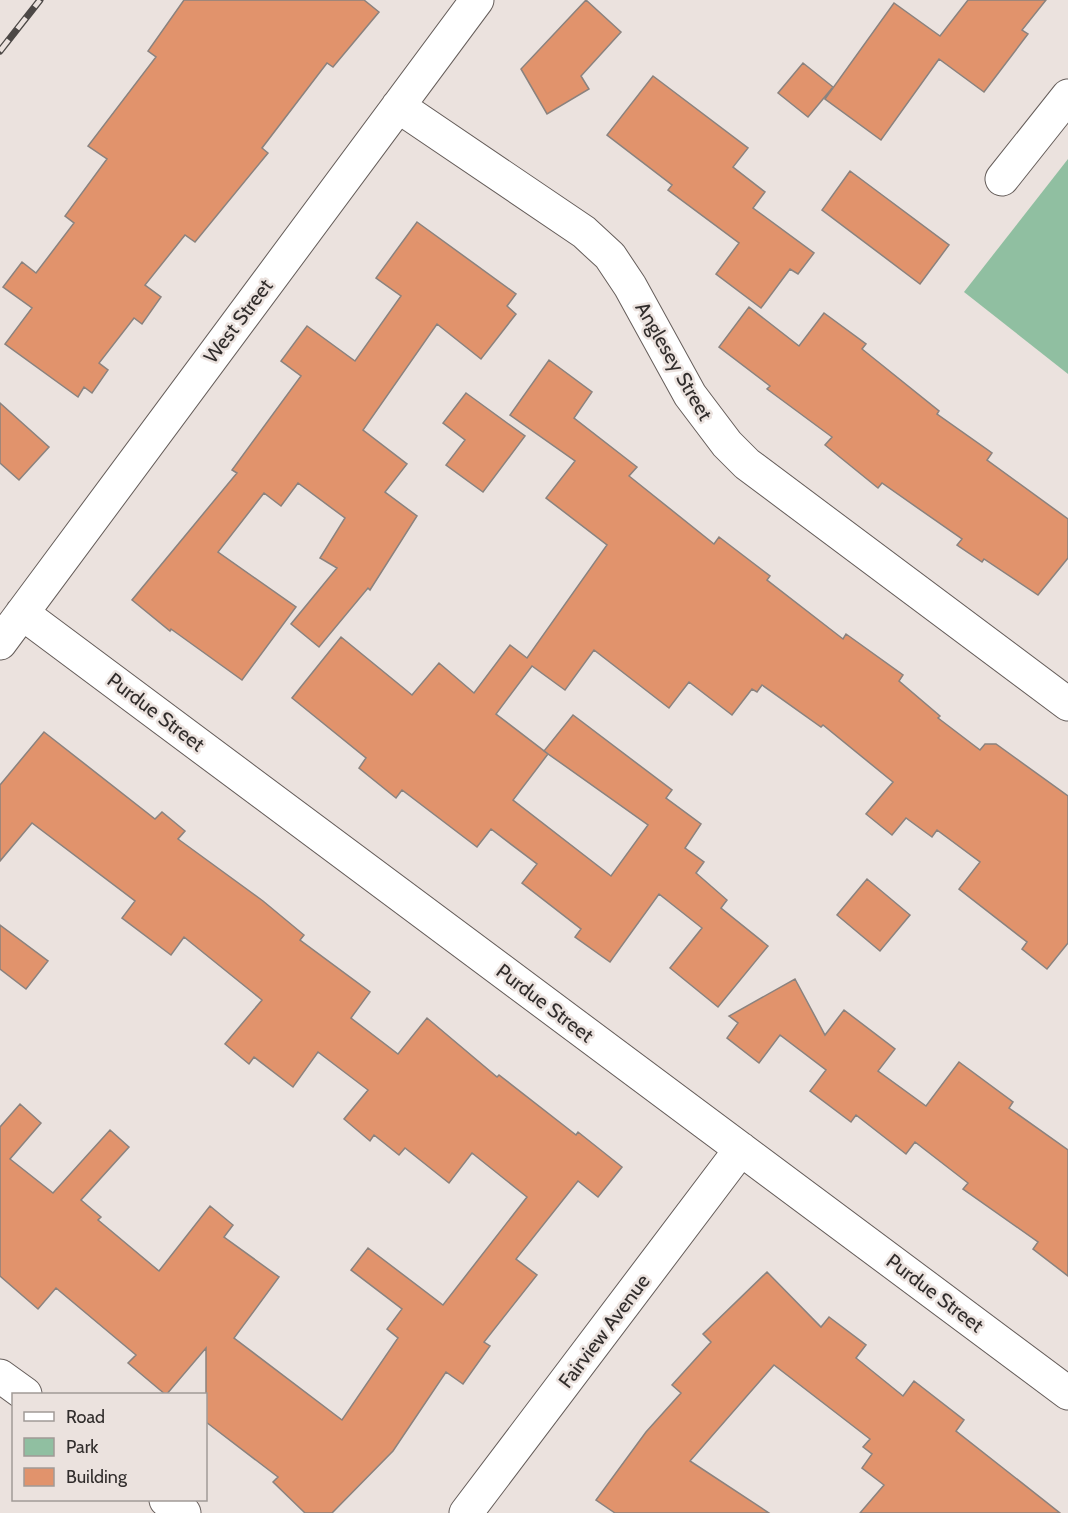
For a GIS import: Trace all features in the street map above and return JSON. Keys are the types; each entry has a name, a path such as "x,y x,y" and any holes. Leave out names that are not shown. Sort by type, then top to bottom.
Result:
{"street":[{"name":"West Street","path":"0,643 477,0"},
{"path":"1002,179 1068,96"},
{"name":"Anglesey Street","path":"398,106 584,232 610,256 630,286 690,395 727,444 747,464 1068,704"},
{"name":"Purdue Street","path":"22,613 1068,1393"},
{"name":"Fairview Avenue","path":"466,1513 741,1149"},
{"path":"0,1376 22,1393"},
{"path":"167,1501 184,1513"}],"green space":[{"path":"1068,159 1068,374 964,292"}],"building":[{"path":"184,0 364,0 379,12 333,67 327,63 262,148 268,153 195,242 185,235 145,285 161,297 142,324 134,318 99,363 108,370 92,393 84,387 78,397 5,344 32,308 3,287 22,262 36,273 74,223 65,216 107,159 88,146 156,57 148,51"},
{"path":"586,0 621,32 581,76 589,89 547,114 521,69"},
{"path":"968,0 1046,0 1022,30 1028,34 984,92 939,59 881,140 825,99 894,3 940,36"},
{"path":"803,63 833,87 808,117 778,93"},
{"path":"653,76 748,148 733,167 765,192 753,208 814,253 798,274 790,269 761,308 716,274 739,243 668,190 672,185 607,135"},
{"path":"850,171 949,245 920,284 822,210"},
{"path":"417,222 516,294 507,306 516,314 481,359 437,324 363,430 407,464 385,492 417,516 370,590 368,588 319,647 291,624 337,568 320,558 345,518 298,483 281,506 264,493 218,552 296,607 242,680 171,629 170,631 132,600 237,473 232,470 301,376 281,361 307,326 355,361 401,296 376,278"},
{"path":"749,307 799,346 824,313 866,344 862,349 939,411 937,414 992,453 987,460 1068,519 1068,558 1038,595 984,559 982,562 957,545 962,539 882,483 878,488 825,445 832,437 767,389 770,386 719,347"},
{"path":"549,360 592,392 574,418 637,467 629,476 714,544 719,537 770,576 767,580 843,639 846,634 903,675 899,681 940,716 938,718 980,750 985,744 996,744 1068,796 1068,943 1047,969 1022,949 1027,942 959,889 980,862 937,830 932,837 906,818 892,835 866,814 893,782 823,725 821,727 762,685 757,692 752,689 732,715 689,682 669,708 594,650 565,690 532,666 496,714 544,751 573,715 672,790 666,798 701,824 685,848 704,862 696,873 727,900 721,908 768,946 718,1007 670,968 702,928 659,894 610,962 575,937 581,929 522,883 537,864 491,829 477,847 402,790 396,798 359,768 366,758 292,698 341,637 412,695 439,663 474,693 510,645 527,658 607,545 546,498 575,461 510,415","holes":["548,754 648,825 611,876 513,800"]},
{"path":"466,393 525,436 483,492 446,465 465,440 443,423"},
{"path":"0,403 49,447 19,480 0,463"},
{"path":"44,732 155,819 162,812 185,831 178,839 263,901 304,935 300,940 370,992 351,1018 398,1054 427,1018 497,1077 499,1075 576,1135 578,1132 622,1167 598,1197 578,1181 516,1259 537,1275 484,1342 490,1346 463,1384 446,1372 393,1451 332,1513 305,1513 273,1482 278,1477 207,1423 206,1348 168,1393 164,1393 128,1363 136,1355 56,1288 38,1309 0,1276 0,1127 20,1104 41,1123 10,1159 53,1193 110,1130 129,1147 81,1200 101,1217 98,1220 159,1271 210,1206 233,1225 224,1237 279,1277 234,1338 342,1420 398,1338 387,1329 402,1309 351,1270 368,1248 443,1305 527,1197 472,1153 449,1183 405,1148 399,1155 374,1135 370,1141 344,1119 368,1090 318,1052 293,1087 254,1057 249,1064 225,1044 262,1000 184,937 171,955 122,918 135,901 32,823 0,861 0,785"},
{"path":"867,879 910,915 880,951 837,915"},
{"path":"0,925 48,961 26,989 0,969"},
{"path":"795,979 825,1035 844,1010 895,1049 878,1071 926,1106 959,1062 1013,1102 1009,1108 1068,1150 1068,1276 1033,1249 1038,1242 963,1189 968,1183 915,1142 906,1154 856,1115 851,1122 810,1091 826,1070 780,1035 759,1063 727,1038 738,1023 729,1016"},
{"path":"767,1272 821,1327 829,1317 866,1345 856,1358 903,1396 914,1381 964,1420 956,1431 1060,1513 860,1513 884,1485 862,1468 872,1454 863,1447 870,1439 774,1365 690,1461 769,1513 615,1513 596,1500 646,1432 681,1393 672,1385 711,1342 703,1334"}],"railway":[{"path":"0,51 40,0"}]}
